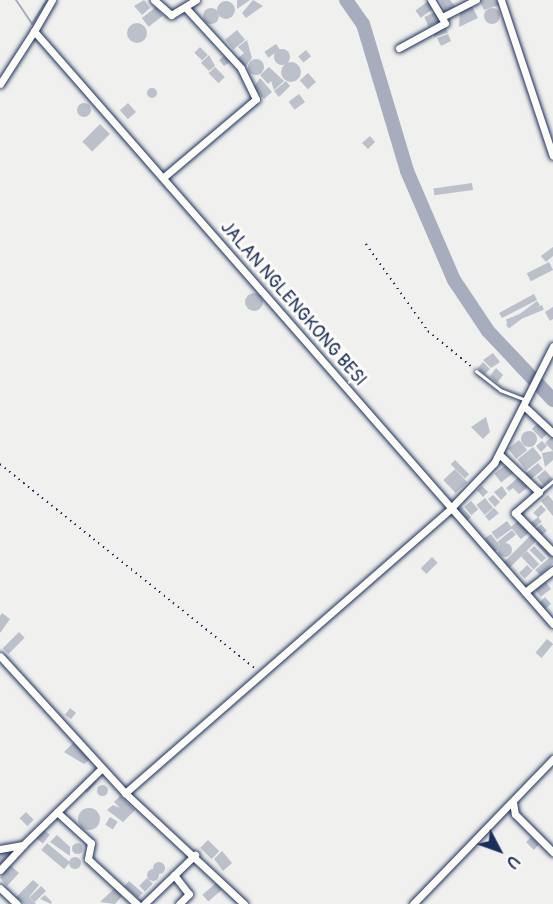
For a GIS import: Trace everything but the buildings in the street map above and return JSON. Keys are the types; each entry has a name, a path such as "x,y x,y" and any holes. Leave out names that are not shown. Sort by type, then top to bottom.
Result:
{"street":[{"path":"0,84 52,0"},
{"path":"154,0 165,14 187,9 196,0"},
{"path":"399,48 444,24 431,0"},
{"path":"442,17 476,0"},
{"path":"501,0 553,156"},
{"path":"165,177 256,99 241,68 187,9"},
{"name":"JALAN NGLENGKONG BESI","path":"34,31 165,177 450,509 553,624"},
{"path":"124,793 450,509 499,454 527,404 553,346"},
{"path":"527,404 553,433"},
{"path":"499,454 539,492 515,513 553,552"},
{"path":"525,592 553,570"},
{"path":"0,656 124,793 195,855 244,904"},
{"path":"413,904 553,759"},
{"path":"0,870 102,768"},
{"path":"513,802 515,814 553,852"},
{"path":"57,812 91,843 88,859 137,904"},
{"path":"502,814 515,814"},
{"path":"0,849 23,845"},
{"path":"144,904 195,855"},
{"path":"174,875 189,894 179,904"},
{"path":"0,888 17,904"}],"lane":[{"path":"476,371 500,390 527,404"},
{"path":"539,492 553,482"}],"path":[{"path":"366,244 428,331 476,371"},
{"path":"0,464 262,673"}],"waterway":[{"path":"16,0 32,24 47,0"},
{"path":"346,0 363,24 407,171 454,280 488,331 553,400"}]}
